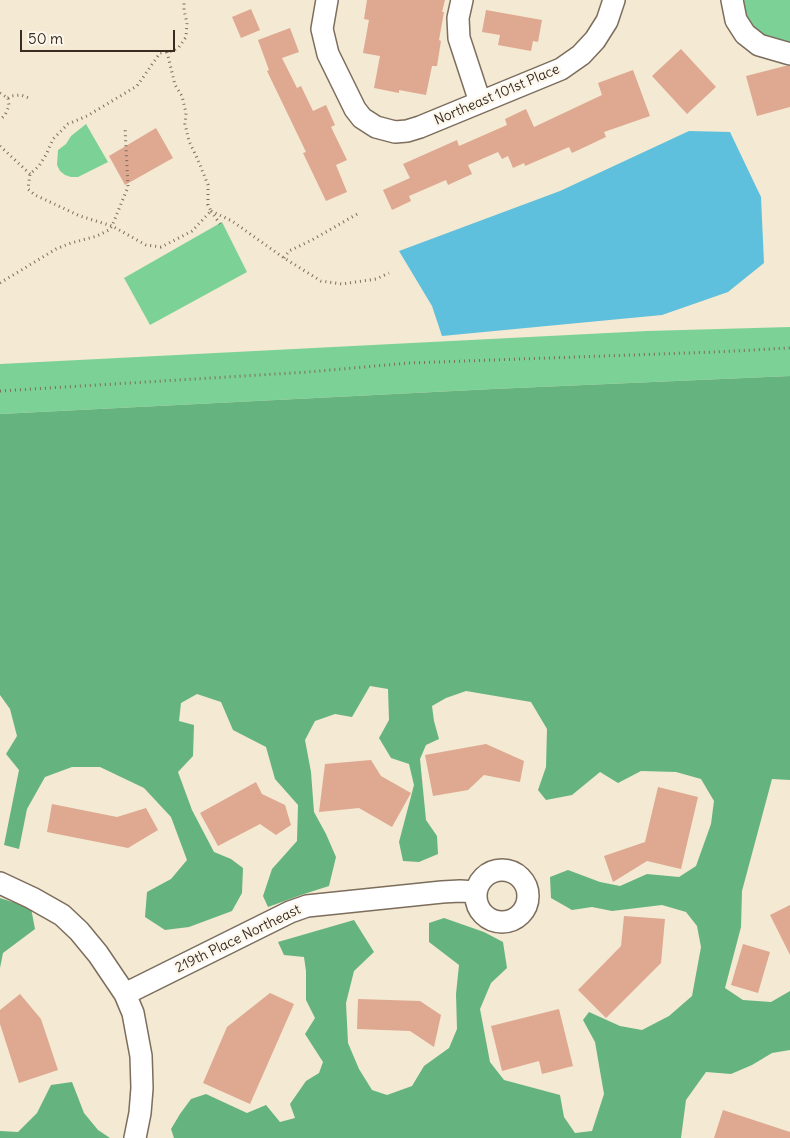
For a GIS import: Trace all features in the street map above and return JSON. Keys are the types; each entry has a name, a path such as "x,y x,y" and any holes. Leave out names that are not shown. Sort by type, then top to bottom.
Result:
{"street":[{"name":"Northeast 101st Place","path":"327,0 322,28 328,54 356,109 362,118 376,127 395,132 420,127 561,69 581,55 595,40 607,21 614,0"},
{"path":"462,0 458,18 459,38 480,102"},
{"path":"732,0 736,20 745,34 759,45 790,54"},
{"path":"0,883 62,915 79,931 98,954 125,994 133,1013 140,1056 142,1088 135,1138"},
{"name":"219th Place Northeast","path":"125,994 290,912 308,906 442,892 476,892"}],"path":[{"path":"184,0 187,23 186,37 179,47 160,54 137,86 87,116 68,124 53,139 46,156 30,174 28,189 35,195 80,216 112,226 146,245 161,247 192,230 211,211"},
{"path":"168,52 175,85 182,96 189,141 208,185 208,205 220,224"},
{"path":"0,93 8,98"},
{"path":"8,98 21,95 29,98"},
{"path":"0,120 5,115 9,106 8,98"},
{"path":"0,282 56,249 97,236 109,230 128,187 125,128"},
{"path":"0,146 30,174"},
{"path":"211,211 232,221 284,258 321,281 342,284 376,280 389,273"},
{"path":"284,258 289,251 359,214"},
{"path":"0,391 308,372 409,363 790,348"}],"green space":[{"path":"732,0 790,0 790,54 759,45"},
{"path":"86,124 108,162 78,177 65,175 57,165 58,150"},
{"path":"222,222 247,272 150,325 124,278"},
{"path":"790,327 790,376 0,414 0,364 647,331"},
{"path":"790,376 790,780 772,779 742,891 741,927 725,988 743,1000 771,1002 790,991 790,1050 772,1053 752,1065 731,1074 706,1072 686,1100 681,1138 174,1138 171,1129 180,1114 191,1099 206,1094 247,1113 266,1105 280,1122 295,1118 290,1104 306,1081 319,1073 323,1062 305,1034 315,1018 306,1000 304,957 284,955 278,942 354,920 374,952 354,971 346,1003 348,1043 359,1069 372,1090 387,1095 412,1086 424,1066 449,1048 457,1029 456,994 459,965 429,942 429,923 444,918 484,932 503,942 507,968 491,983 480,1009 490,1062 504,1080 560,1095 564,1117 575,1133 592,1131 604,1094 595,1042 583,1020 589,1012 620,1026 642,1030 669,1016 692,996 701,947 697,926 686,912 662,905 612,911 592,907 572,910 551,898 550,877 568,870 600,882 620,886 647,874 679,877 696,866 711,824 714,801 701,779 676,772 641,771 618,783 600,772 572,795 546,800 538,790 546,767 547,729 531,702 466,691 446,698 432,706 439,739 426,745 420,759 426,820 437,836 438,854 419,862 403,861 399,842 414,785 409,764 391,758 379,738 389,720 388,689 370,686 352,717 335,714 315,721 305,740 311,772 314,812 336,857 329,886 268,907 263,896 272,869 297,841 298,805 275,779 266,747 233,730 221,702 197,694 181,703 179,721 194,725 193,756 178,772 192,810 214,852 231,859 243,868 242,893 232,911 189,927 165,930 145,917 147,892 171,879 187,860 171,817 144,788 100,767 72,767 45,777 27,809 19,849 4,845 19,770 6,754 17,736 10,709 0,695 0,414"},
{"path":"0,898 31,908 35,929 3,953 0,968"},
{"path":"72,1082 84,1113 98,1130 110,1138 0,1138 0,1131 18,1132 37,1113 51,1085"}],"water":[{"path":"689,131 730,132 761,197 764,263 728,292 662,315 442,336 432,306 399,251 560,191"}],"building":[{"path":"367,0 445,0 442,12 444,12 437,66 432,66 426,95 399,90 399,93 374,88 380,56 363,53 369,20 364,19"},
{"path":"251,9 260,30 241,38 232,17"},
{"path":"486,10 542,20 538,42 533,41 531,51 498,45 500,35 482,32"},
{"path":"290,28 299,52 282,58 297,88 301,86 313,111 326,105 335,125 331,127 347,160 336,165 347,192 326,201 303,153 306,152 267,71 269,70 258,40"},
{"path":"681,49 716,87 687,114 652,76"},
{"path":"790,66 790,107 757,116 746,76"},
{"path":"633,70 650,116 604,132 606,137 572,153 569,147 525,166 524,163 513,168 508,156 502,159 498,152 468,165 472,174 448,185 446,180 409,196 411,201 392,210 383,190 410,178 403,164 457,140 459,146 507,125 505,119 526,109 534,127 602,95 598,83"},
{"path":"156,128 173,158 125,185 109,156"},
{"path":"486,744 524,761 520,782 484,775 468,790 433,796 425,755"},
{"path":"371,760 381,776 411,793 392,827 359,808 319,812 325,764"},
{"path":"256,782 262,794 285,805 291,825 276,835 260,824 218,846 200,813"},
{"path":"658,787 698,797 681,869 647,861 613,882 604,856 645,842"},
{"path":"52,804 117,817 146,808 158,830 128,848 47,832"},
{"path":"790,905 790,955 770,915"},
{"path":"624,916 665,919 661,963 606,1018 578,990 621,946"},
{"path":"743,944 770,952 758,993 731,985"},
{"path":"270,993 294,1004 250,1104 203,1083 227,1027"},
{"path":"20,994 41,1019 58,1070 19,1083 0,1024 0,1010"},
{"path":"358,999 420,1001 441,1015 434,1047 410,1031 357,1029"},
{"path":"559,1009 573,1066 542,1074 539,1061 502,1071 491,1026"},
{"path":"723,1110 790,1132 790,1138 714,1138"}]}
